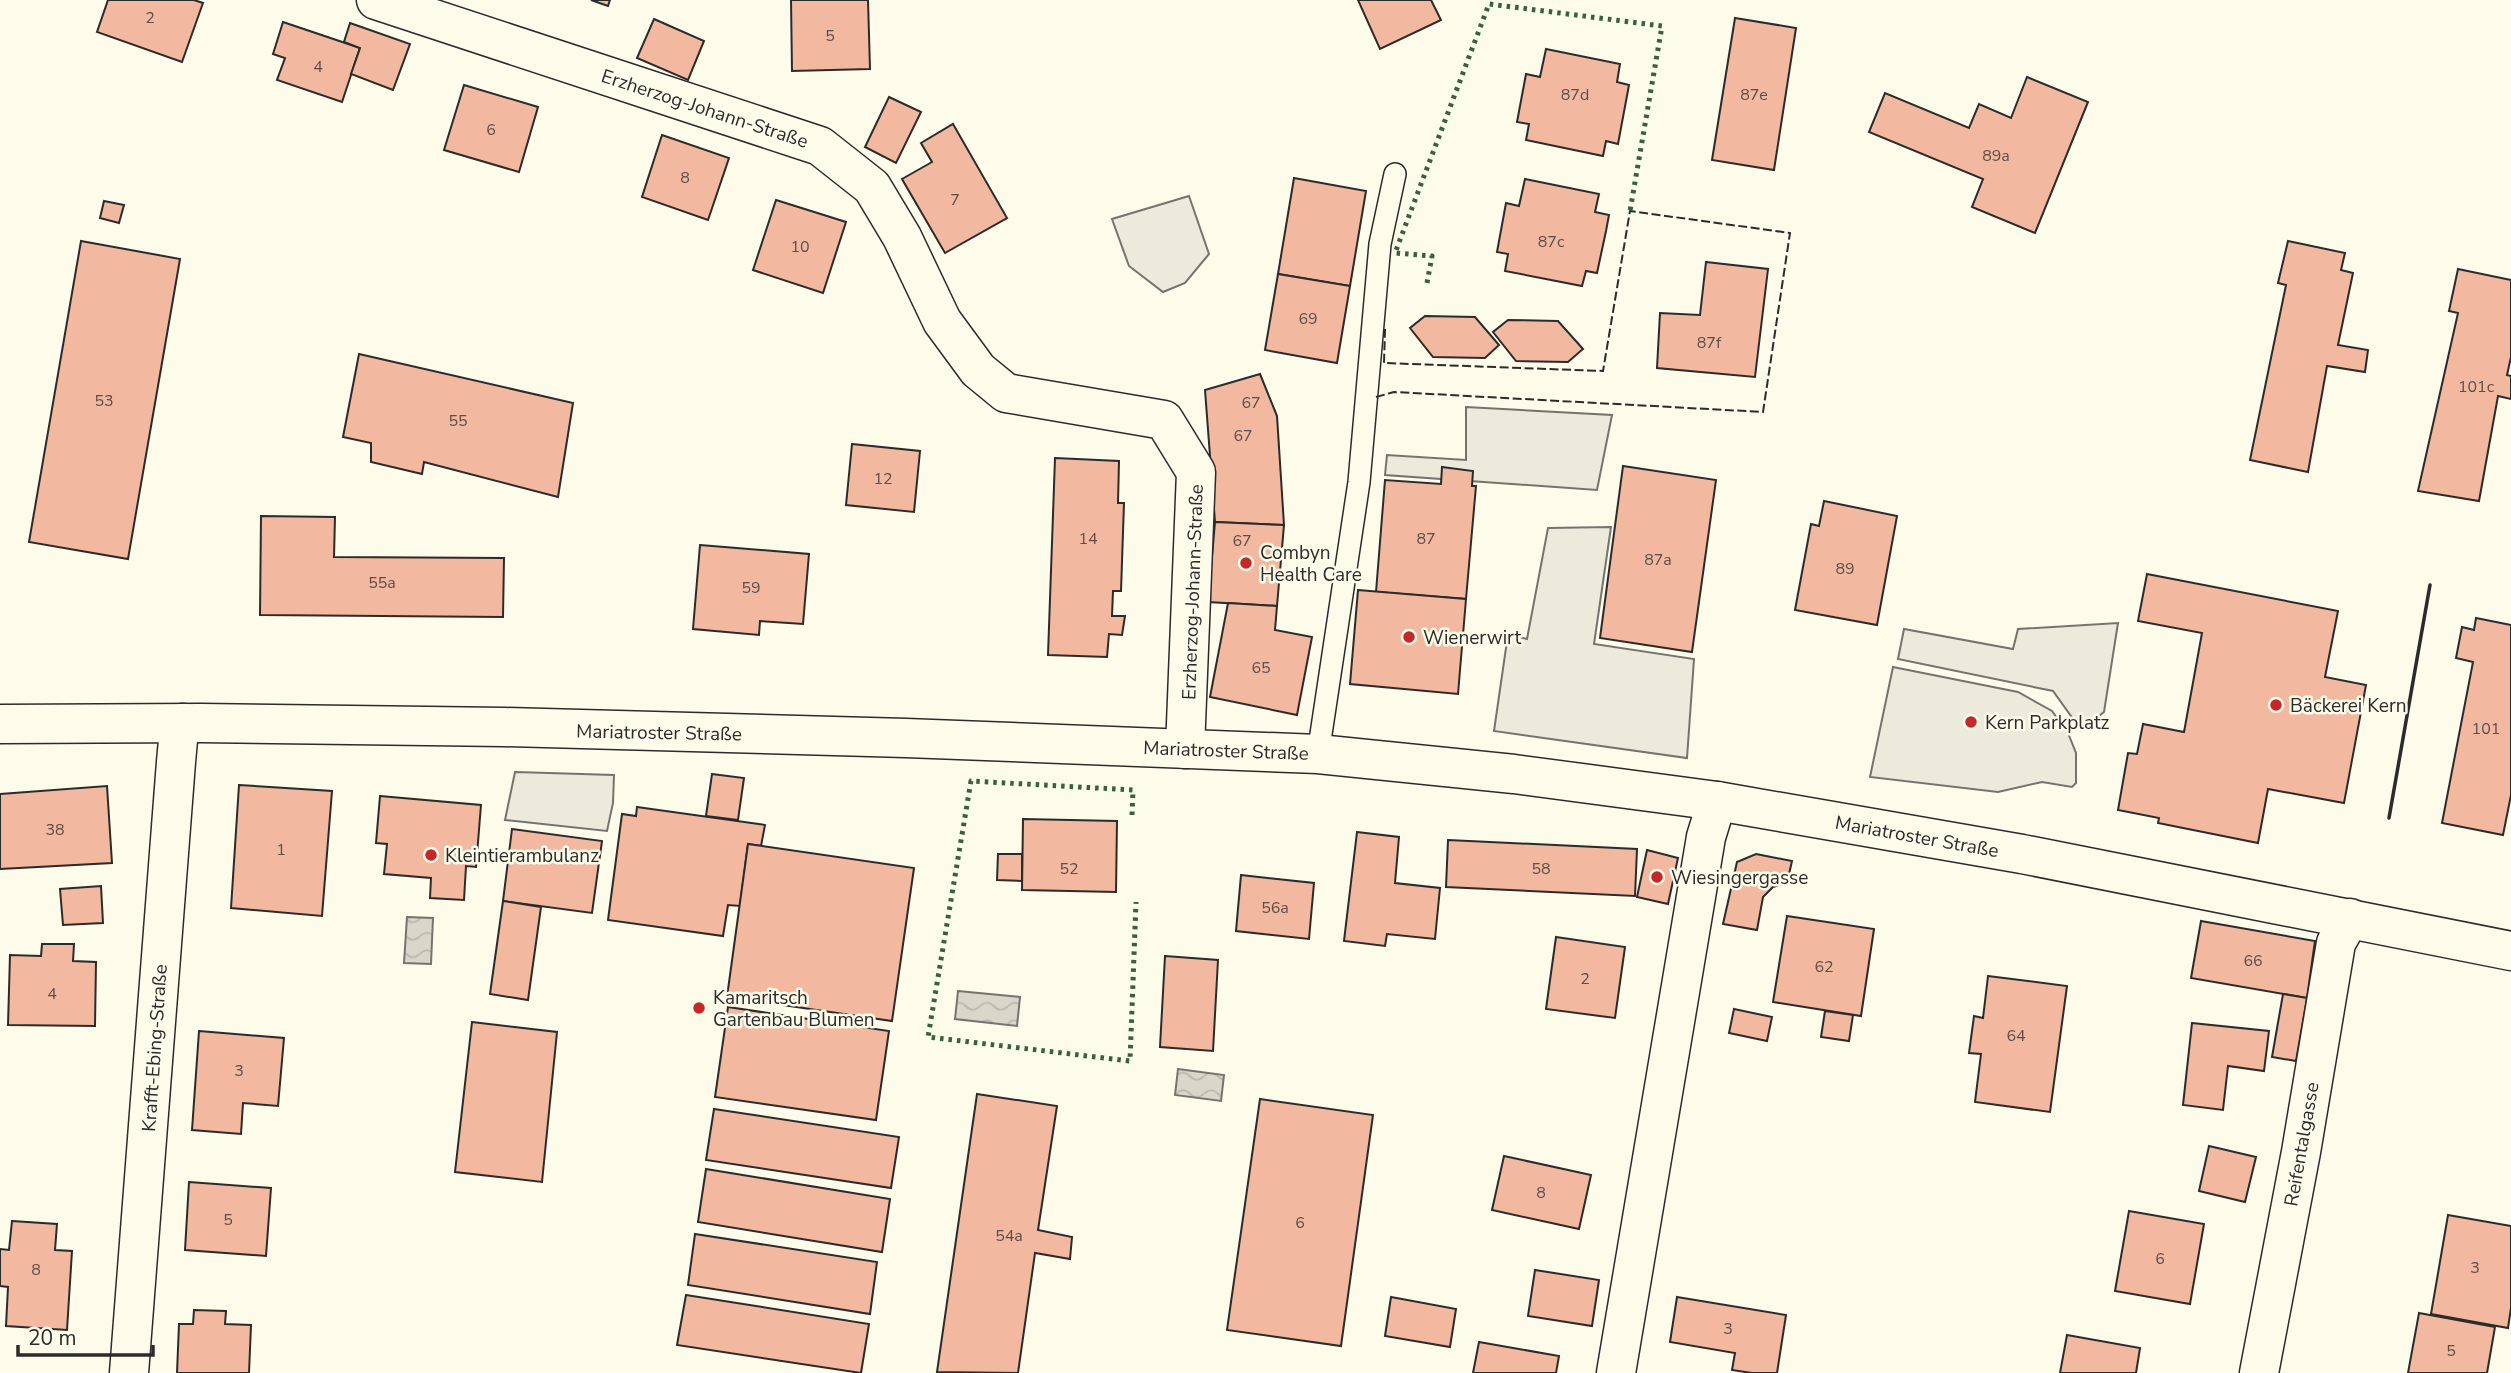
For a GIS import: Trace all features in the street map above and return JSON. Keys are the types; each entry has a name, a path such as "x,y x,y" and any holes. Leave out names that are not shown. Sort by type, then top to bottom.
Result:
{"street":[{"name":"Erzherzog-Johann-Straße","path":"376,0 820,146 872,187 902,237 942,321 978,370 1006,393 1164,419 1196,472 1185,749"},
{"name":"Krafft-Ebing-Straße","path":"129,1373 176,762 183,723"},
{"name":"Mariatroster Straße","path":"0,724 504,727 1318,754 1514,774 1717,801 2022,854 2511,951"},
{"path":"1616,1373 1704,850 1717,801"},
{"name":"Reifentalgasse","path":"2259,1373 2301,1152 2335,950 2350,918"}],"lane":[{"name":"Mariatroster Straße","path":"1318,754 1359,482 1380,244 1395,174"}],"shaded area":[{"path":"1189,196 1209,254 1185,283 1163,292 1129,266 1112,219"},
{"path":"1466,407 1612,415 1597,490 1385,475 1387,455 1466,460"},
{"path":"1611,527 1594,644 1694,659 1687,758 1494,731 1508,634 1527,639 1548,528"},
{"path":"2118,623 2104,712 2081,730 2053,691 1898,659 1904,629 2013,649 2018,629"},
{"name":"Kern Parkplatz","path":"1893,667 2018,692 2052,711 2068,733 2076,753 2076,783 2072,787 2042,782 1998,792 1870,777"},
{"path":"515,772 614,775 613,803 607,831 505,820"}],"water":[{"path":"407,917 433,918 431,964 404,963"},
{"path":"958,991 1020,997 1017,1026 955,1019"},
{"path":"1178,1069 1224,1075 1221,1101 1175,1095"}],"building":[{"path":"108,0 194,0 203,3 182,62 97,32"},
{"path":"591,0 610,0 608,6"},
{"path":"791,0 868,0 870,69 792,71"},
{"path":"1358,0 1431,0 1441,20 1380,49"},
{"path":"1735,18 1796,28 1774,170 1712,160"},
{"path":"654,19 704,41 688,80 637,58"},
{"path":"283,22 360,48 342,102 277,80 285,58 273,54"},
{"path":"350,23 410,44 393,90 351,74 360,48 344,42"},
{"path":"1546,49 1620,64 1617,82 1629,85 1618,144 1606,141 1603,156 1526,140 1529,124 1517,122 1526,74 1540,77"},
{"path":"2027,77 2088,102 2035,233 1972,207 1983,179 1869,132 1885,93 1969,128 1979,104 2011,118"},
{"path":"464,85 538,107 519,172 444,150"},
{"path":"889,97 921,112 896,163 865,147"},
{"path":"953,124 1007,218 945,253 902,179 932,162 921,143"},
{"path":"662,135 729,158 708,220 642,197"},
{"path":"1294,178 1366,191 1350,286 1278,274"},
{"path":"1525,179 1599,194 1595,212 1609,215 1597,273 1586,271 1582,286 1505,271 1508,254 1497,252 1506,203 1519,206"},
{"path":"776,200 846,222 823,293 753,270"},
{"path":"104,201 124,205 119,223 100,218"},
{"path":"81,241 180,259 128,559 29,542"},
{"path":"2288,241 2345,253 2341,270 2353,273 2338,345 2368,350 2365,372 2327,366 2308,472 2250,460 2286,285 2278,283"},
{"path":"1706,262 1768,269 1755,377 1657,368 1660,313 1700,315"},
{"path":"2458,269 2511,280 2511,357 2507,375 2511,376 2511,399 2498,396 2479,501 2418,491 2458,313 2449,311"},
{"path":"1278,274 1350,286 1337,363 1265,350"},
{"path":"1425,316 1475,317 1499,345 1485,358 1433,357 1410,328"},
{"path":"1508,320 1558,321 1583,349 1568,362 1516,361 1493,332"},
{"path":"359,354 573,403 558,497 424,462 422,474 371,462 371,443 343,437"},
{"path":"1260,374 1277,416 1284,525 1215,522 1205,390"},
{"path":"852,444 920,451 914,512 846,505"},
{"path":"1055,458 1119,461 1118,503 1124,503 1121,591 1113,591 1112,616 1125,616 1122,635 1109,634 1107,657 1048,655"},
{"path":"1623,466 1716,480 1692,652 1600,638"},
{"path":"1442,467 1473,471 1472,486 1476,486 1466,599 1376,592 1385,480 1441,484"},
{"path":"1824,501 1897,516 1877,625 1795,610 1811,524 1819,526"},
{"path":"261,516 335,517 334,557 504,558 503,617 260,615"},
{"name":"Combyn Health Care","path":"1215,522 1284,525 1277,606 1208,602"},
{"path":"700,545 809,554 803,624 760,621 759,635 693,629"},
{"name":"Bäckerei Kern","path":"2147,574 2338,611 2325,677 2366,685 2344,803 2268,789 2258,843 2158,823 2159,818 2118,810 2128,753 2137,754 2143,724 2184,732 2202,633 2138,621"},
{"name":"Wienerwirt","path":"1358,590 1466,599 1458,694 1350,684"},
{"path":"1228,603 1277,606 1275,630 1312,637 1297,715 1210,697"},
{"path":"2476,618 2511,625 2511,795 2503,835 2442,823 2473,662 2456,658 2462,627 2474,630"},
{"path":"712,774 744,778 738,820 706,816"},
{"path":"239,785 332,791 322,916 231,908"},
{"path":"107,786 112,863 0,869 0,794"},
{"name":"Kleintierambulanz","path":"380,796 481,805 476,867 466,866 464,900 430,898 431,878 384,874 387,844 376,843"},
{"path":"637,807 765,825 761,846 748,844 740,906 728,905 723,936 608,920 622,814 636,816"},
{"path":"1023,819 1117,821 1116,892 1022,890"},
{"path":"512,829 602,841 592,913 503,901"},
{"path":"1357,832 1399,837 1395,883 1440,888 1435,939 1387,934 1385,946 1344,941"},
{"path":"1448,840 1637,849 1635,896 1446,887"},
{"path":"748,844 914,868 892,1021 727,997"},
{"name":"Wiesingergasse","path":"1647,850 1678,858 1668,904 1637,897"},
{"path":"998,854 1022,854 1022,881 997,880"},
{"path":"1756,854 1792,861 1787,883 1773,887 1763,897 1757,930 1723,924 1737,862"},
{"path":"1241,875 1314,883 1309,939 1236,931"},
{"path":"101,886 103,923 63,925 60,889"},
{"path":"503,901 541,907 528,1000 490,994"},
{"path":"1787,916 1874,929 1861,1016 1773,1002"},
{"path":"2201,921 2315,941 2307,998 2191,978"},
{"path":"1556,937 1625,947 1615,1018 1546,1009"},
{"path":"42,944 74,944 73,961 96,962 95,1026 8,1025 10,955 41,956"},
{"path":"1165,956 1218,960 1213,1051 1160,1047"},
{"path":"1988,976 2067,986 2050,1112 1975,1102 1981,1054 1969,1053 1974,1016 1983,1018"},
{"path":"2283,994 2307,998 2296,1061 2272,1057"},
{"path":"728,1007 889,1031 876,1120 715,1097"},
{"path":"1734,1009 1772,1017 1767,1041 1729,1033"},
{"path":"1825,1011 1853,1015 1849,1041 1821,1037"},
{"path":"472,1022 557,1032 542,1182 455,1172"},
{"path":"2192,1023 2269,1031 2264,1071 2228,1066 2223,1110 2183,1105"},
{"path":"199,1031 284,1038 278,1106 243,1103 241,1134 192,1130"},
{"path":"977,1094 1057,1106 1038,1230 1072,1237 1070,1259 1035,1253 1018,1373 937,1372"},
{"path":"1260,1099 1373,1115 1341,1346 1227,1330"},
{"path":"714,1109 899,1137 891,1188 706,1160"},
{"path":"2209,1146 2256,1157 2245,1202 2199,1191"},
{"path":"1504,1156 1591,1175 1579,1229 1492,1210"},
{"path":"706,1169 890,1199 882,1252 698,1222"},
{"path":"189,1182 271,1188 266,1256 185,1250"},
{"path":"2129,1211 2204,1224 2190,1304 2115,1291"},
{"path":"2448,1215 2511,1226 2511,1308 2508,1328 2431,1314"},
{"path":"12,1221 57,1224 55,1250 72,1251 67,1330 6,1326 8,1287 0,1286 0,1249 9,1250"},
{"path":"695,1234 877,1262 870,1314 688,1285"},
{"path":"1535,1270 1599,1280 1592,1326 1528,1316"},
{"path":"686,1295 869,1324 861,1373 677,1345"},
{"path":"1391,1297 1456,1309 1450,1347 1385,1336"},
{"path":"1677,1297 1786,1315 1777,1373 1732,1370 1735,1353 1670,1342"},
{"path":"194,1310 226,1311 225,1324 251,1325 249,1373 177,1373 179,1324 193,1324"},
{"path":"2419,1313 2495,1327 2487,1373 2408,1373"},
{"path":"2067,1335 2140,1348 2136,1373 2060,1373"},
{"path":"1479,1342 1559,1356 1556,1373 1473,1373"}],"hedge":[{"path":"1427,283 1432,256 1395,253 1489,4 1662,26 1630,211"},
{"path":"1132,815 1133,790 971,781 928,1037 1130,1061 1136,902"}],"fence":[{"path":"1376,397 1394,392 1763,412 1790,233 1630,211 1603,371 1384,363 1385,329"}],"wall":[{"path":"2389,818 2430,585"}],"place":[{"name":"Combyn Health Care","path":"1246,563"},
{"name":"Wienerwirt","path":"1409,637"},
{"name":"Bäckerei Kern","path":"2276,705"},
{"name":"Kern Parkplatz","path":"1971,722"},
{"name":"Kleintierambulanz","path":"431,855"},
{"name":"Wiesingergasse","path":"1657,877"},
{"name":"Kamaritsch Gartenbau Blumen","path":"699,1008"}]}
